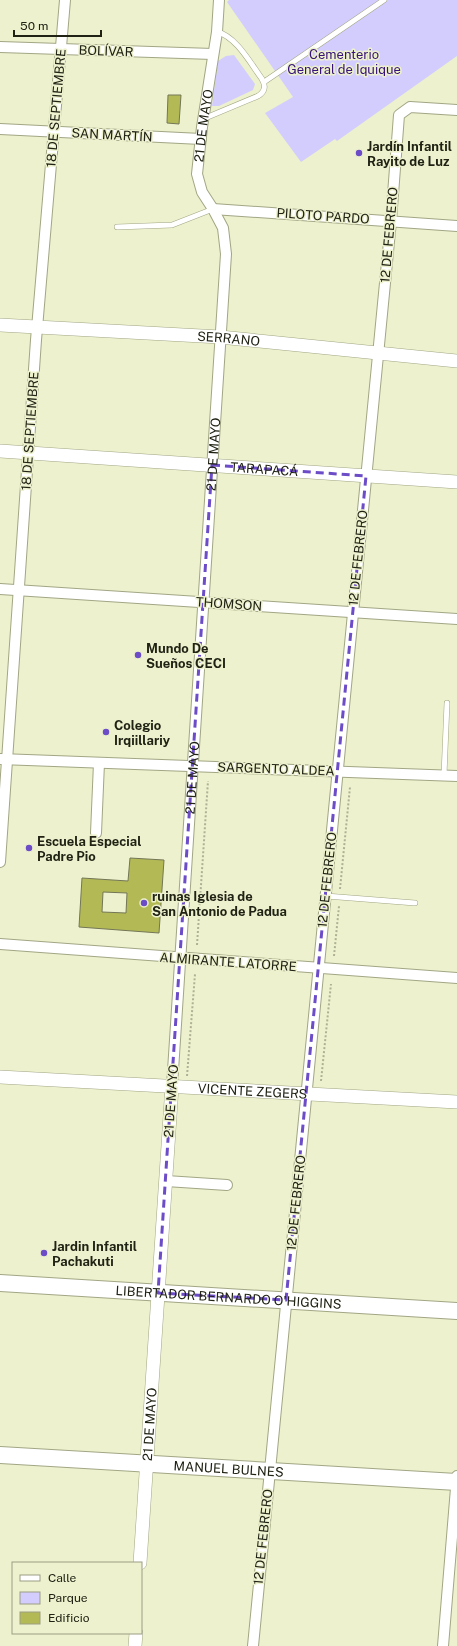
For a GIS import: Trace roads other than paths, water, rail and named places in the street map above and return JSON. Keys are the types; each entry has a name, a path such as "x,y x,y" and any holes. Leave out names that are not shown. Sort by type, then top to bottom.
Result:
{"main road":[{"name":"LIBERTADOR BERNARDO O'HIGGINS","path":"0,1283 457,1311"},
{"name":"MANUEL BULNES","path":"0,1455 457,1482"}],"street":[{"name":"18 DE SEPTIEMBRE","path":"0,862 4,759 19,590 37,327 65,0"},
{"name":"21 DE MAYO","path":"140,1562 226,245 223,228 214,209 202,192 198,180 201,139 217,32 219,0"},
{"name":"BOLÍVAR","path":"0,46 213,54"},
{"name":"12 DE FEBRERO","path":"253,1646 400,115 410,107 457,110"},
{"name":"SAN MARTÍN","path":"0,129 201,139"},
{"name":"PILOTO PARDO","path":"214,209 457,226"},
{"name":"SERRANO","path":"0,325 220,338 457,361"},
{"name":"TARAPACÁ","path":"0,451 457,482"},
{"name":"THOMSON","path":"0,589 457,619"},
{"name":"SARGENTO ALDEA","path":"4,759 457,776"},
{"path":"96,833 100,763"},
{"name":"ALMIRANTE LATORRE","path":"0,944 457,978"},
{"name":"VICENTE ZEGERS","path":"0,1077 457,1102"},
{"path":"166,1181 227,1185"},
{"path":"443,1646 457,1476"},
{"path":"135,1646 136,1634"}],"lane":[{"path":"264,82 384,0"},
{"path":"204,119 261,94 264,89 264,82 234,42 224,34 217,32"},
{"path":"117,227 172,225 214,209"},
{"path":"444,775 447,703"},
{"path":"326,896 415,903"}],"place":[{"name":"Jardín Infantil Rayito de Luz","path":"359,153"},
{"name":"Mundo De Sueños CECI","path":"138,655"},
{"name":"Colegio Irqiillariy","path":"106,732"},
{"name":"Escuela Especial Padre Pio","path":"29,848"},
{"name":"ruinas Iglesia de San Antonio de Padua","path":"144,903"},
{"name":"Jardin Infantil Pachakuti","path":"44,1253"}],"park label":[{"name":"Cementerio General de Iquique","path":"344,62"}]}
